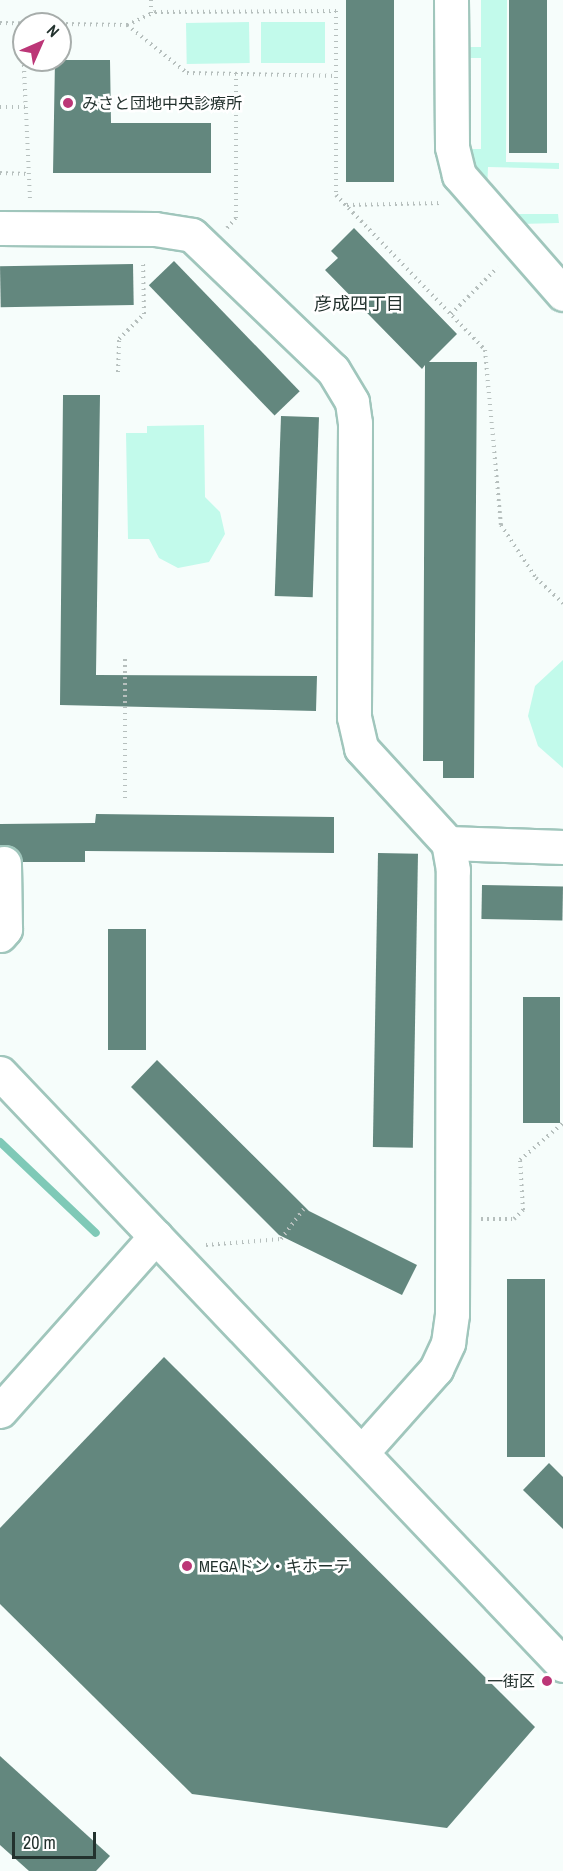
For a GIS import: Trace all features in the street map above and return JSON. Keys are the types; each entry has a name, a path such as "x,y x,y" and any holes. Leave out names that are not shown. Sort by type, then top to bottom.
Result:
{"street":[{"path":"451,0 452,147 459,175 563,294"},
{"path":"16,228 143,229 192,235 211,248 333,370 352,402 356,735 372,763 448,843 453,870 452,1314 448,1343 436,1369 363,1451"},
{"path":"448,843 563,847"},
{"path":"0,935 5,929 4,863"},
{"path":"0,1073 363,1451 563,1665"},
{"path":"0,1411 156,1236"}],"path":[{"path":"151,0 151,14"},
{"path":"72,24 127,25 151,14 336,11 336,195 485,350 490,366 493,475 501,525 536,578 563,603"},
{"path":"127,25 187,73 337,75"},
{"path":"16,228 29,174 24,72"},
{"path":"211,248 236,218 236,74"},
{"path":"0,107 26,107"},
{"path":"0,173 29,174"},
{"path":"346,205 454,203"},
{"path":"118,372 119,339 144,314 143,229"},
{"path":"451,314 507,258"},
{"path":"125,659 125,798"},
{"path":"475,1219 514,1219 523,1210 520,1160 563,1123"},
{"path":"205,1245 281,1239 306,1206"}],"green space":[{"path":"481,0 507,0 506,162 559,163 559,169 488,167 487,192 465,149 481,149 481,58 466,58 465,47 481,47"},
{"path":"249,22 250,63 187,64 186,23"},
{"path":"261,22 325,22 325,63 261,63"},
{"path":"511,214 558,214 559,223 520,224"},
{"path":"204,425 205,497 220,512 225,534 209,562 178,568 159,558 149,539 128,539 126,433 147,433 147,426"},
{"path":"563,660 563,768 538,746 528,716 535,686"}],"building":[{"path":"346,0 394,0 394,182 346,182"},
{"path":"509,0 547,0 547,153 509,153"},
{"path":"72,60 110,60 111,123 211,123 211,173 53,173 55,72 72,72"},
{"path":"354,228 457,334 429,362 477,362 474,778 443,778 443,761 423,761 425,365 422,369 325,270 338,258 331,251"},
{"path":"174,261 300,391 275,416 149,285"},
{"path":"133,264 134,305 1,307 0,266"},
{"path":"63,395 100,395 96,675 317,676 316,711 60,705"},
{"path":"281,416 319,417 313,597 275,596"},
{"path":"96,814 334,817 334,853 85,851 85,862 23,862 14,847 0,845 0,824 95,823"},
{"path":"378,853 418,854 413,1148 373,1147"},
{"path":"482,885 563,886 562,920 481,919"},
{"path":"108,929 146,929 146,1050 108,1050"},
{"path":"523,997 560,997 560,1123 523,1123"},
{"path":"157,1060 309,1211 417,1265 402,1295 279,1235 131,1087"},
{"path":"507,1279 545,1279 545,1457 507,1457"},
{"name":"MEGAドン・キホーテ","path":"164,1357 535,1727 447,1828 192,1794 0,1604 0,1528"},
{"path":"549,1463 563,1477 563,1529 523,1490"},
{"path":"0,1756 110,1856 96,1871 29,1871 0,1845"}],"waterway":[{"path":"0,1142 96,1233"}],"place":[{"name":"みさと団地中央診療所","path":"68,103"},
{"name":"MEGAドン・キホーテ","path":"187,1566"},
{"name":"一街区","path":"547,1681"}],"district":[{"name":"彦成四丁目","path":"359,304"}]}
